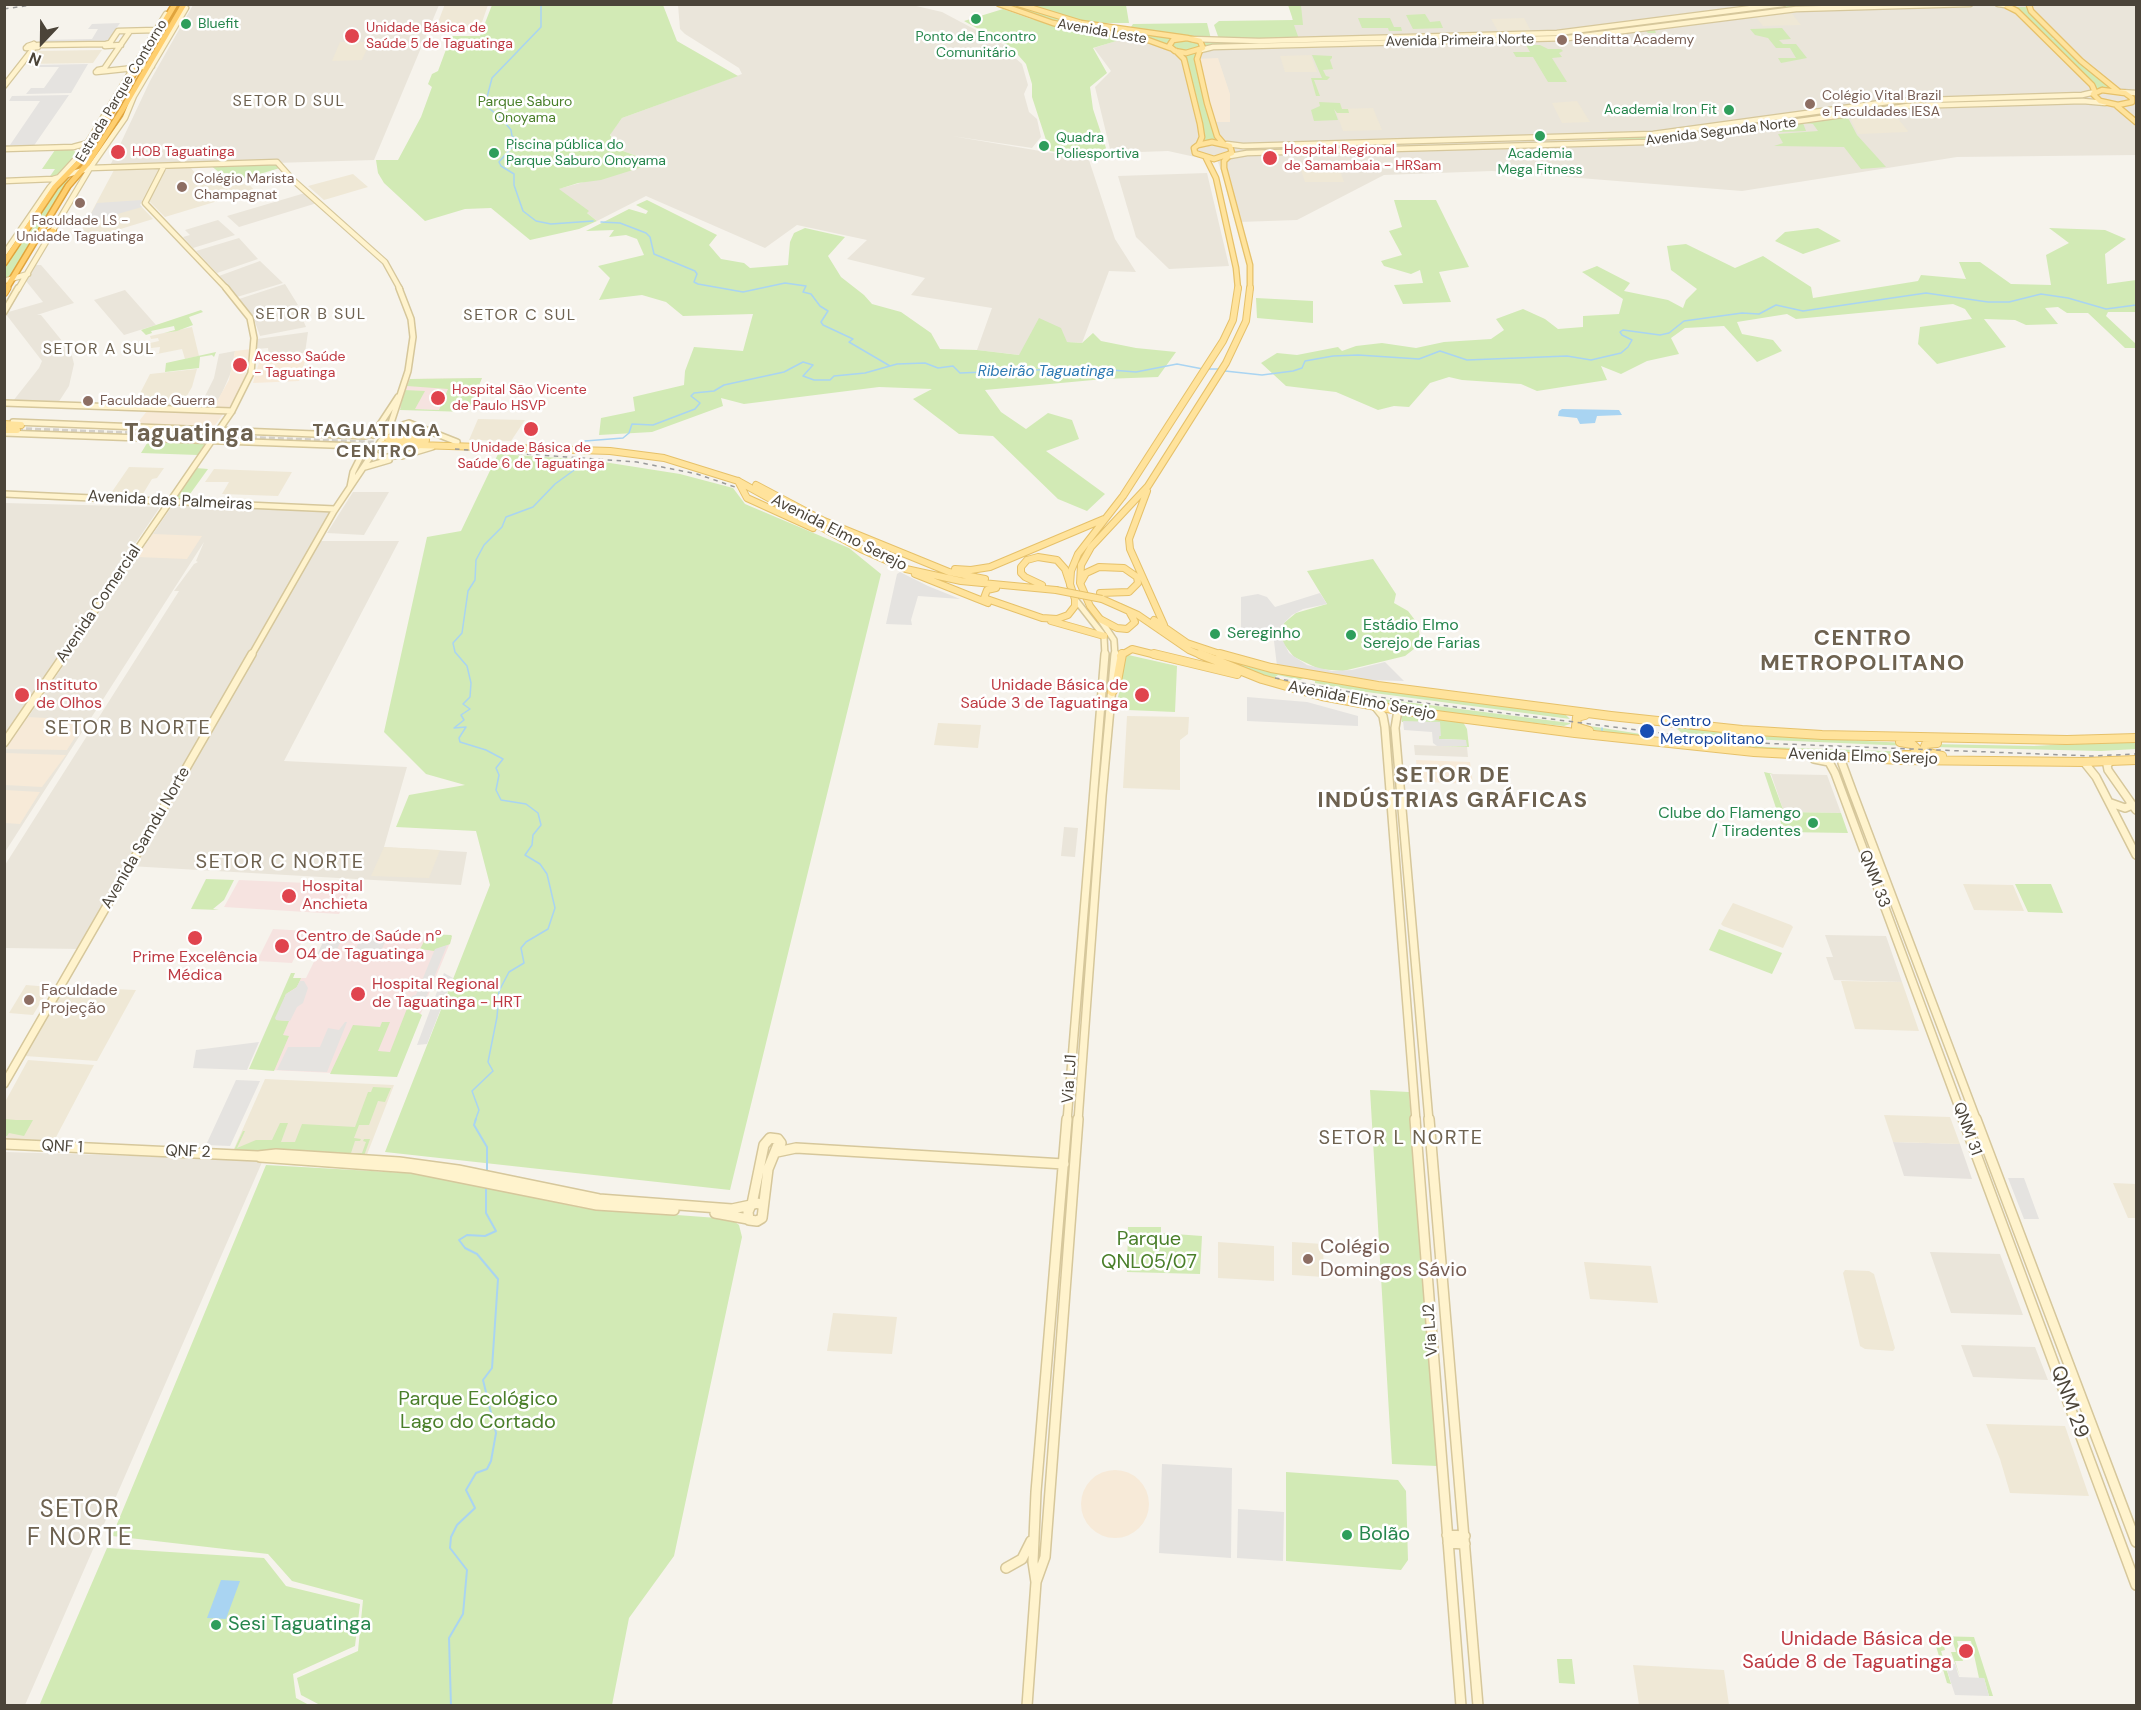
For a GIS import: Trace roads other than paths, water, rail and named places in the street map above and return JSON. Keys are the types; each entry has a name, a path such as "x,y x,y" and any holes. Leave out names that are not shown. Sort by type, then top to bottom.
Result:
{"highway":[{"path":"172,8 180,13"},
{"name":"Estrada Parque Contorno","path":"4,263 34,214 63,178 84,157 120,98 133,69 172,8"},
{"name":"Estrada Parque Contorno","path":"4,293 8,282 37,238 63,178 86,169 105,142 180,13"},
{"path":"157,51 163,48"},
{"path":"113,102 120,98"},
{"path":"121,112 130,109"},
{"path":"37,238 52,231"}],"main road":[{"name":"Avenida Leste","path":"999,4 1037,19 1148,40 1176,51"},
{"name":"Avenida Leste","path":"1018,4 1061,19 1120,30 1189,38"},
{"name":"Avenida Primeira Norte","path":"1189,38 1259,40 1539,34 1596,29 1783,4"},
{"name":"Avenida Primeira Norte","path":"1201,50 1542,39 1604,34 1796,9 1970,4"},
{"path":"1998,4 2030,5 2031,11 2106,84 2129,95 2136,115"},
{"path":"2005,5 2017,11 2092,85 2096,99 2122,109 2136,122"},
{"path":"1756,8 1755,11 1763,13"},
{"path":"1730,11 1738,14 1736,16"},
{"path":"105,142 130,109 134,96 163,48 180,13"},
{"path":"1037,19 1047,18 1047,15"},
{"path":"1053,23 1054,19 1061,19"},
{"path":"152,40 155,31 164,20"},
{"path":"1596,29 1604,31 1604,34"},
{"path":"150,67 104,70 118,31 155,31"},
{"path":"4,79 33,48 114,45 130,32"},
{"path":"1507,34 1513,38 1510,40"},
{"path":"1539,34 1537,37 1542,39"},
{"path":"2043,37 2053,39 2057,37"},
{"path":"1165,626 1130,549 1129,539 1148,486 1226,363 1242,331 1249,304 1251,277 1246,249 1224,168 1224,160 1233,151 1217,136 1197,59 1203,43 1189,38 1171,42 1170,48"},
{"path":"1365,38 1372,40 1369,44"},
{"path":"1303,39 1300,43 1306,45"},
{"path":"1259,40 1263,44 1261,47"},
{"path":"4,86 33,48"},
{"path":"1176,51 1201,50"},
{"path":"1070,585 1071,571 1078,554 1108,517 1144,465 1212,360 1229,330 1236,308 1238,282 1214,172 1206,158 1194,150 1203,137 1184,59 1176,51"},
{"path":"133,69 150,67"},
{"path":"4,182 49,184 63,178 125,86"},
{"path":"2095,92 2105,89 2136,93"},
{"name":"Avenida Segunda Norte","path":"1225,144 1660,134 1910,99 2082,95 2095,92"},
{"path":"1972,98 1979,100 1977,104"},
{"path":"2113,105 2132,102"},
{"name":"Avenida Segunda Norte","path":"1229,156 1247,153 1668,140 1868,111 1919,106 2104,103"},
{"path":"1856,106 1856,110 1868,111"},
{"path":"1813,112 1823,114 1821,118"},
{"path":"1607,136 1604,140 1611,143"},
{"path":"1583,137 1590,140 1587,144"},
{"path":"1199,144 1212,142 1225,144"},
{"path":"1358,142 1354,146 1360,149"},
{"path":"57,149 88,143"},
{"path":"1333,143 1338,147 1334,150"},
{"path":"4,150 57,149 82,152"},
{"path":"1206,158 1229,156"},
{"path":"4,312 81,183 86,169 277,162 293,180 385,262 402,289 411,319 413,337 408,371 399,395 373,436"},
{"path":"164,166 145,204 236,299 250,318 254,338 253,366 247,385 213,439"},
{"path":"4,182 63,178 81,183"},
{"path":"4,254 34,214 49,184"},
{"path":"1232,250 1246,249"},
{"path":"8,282 28,274"},
{"path":"8,282 17,291"},
{"name":"Avenida Samdu Norte","path":"4,1084 335,510 384,440 396,414 399,395"},
{"path":"7,403 232,411"},
{"path":"388,411 396,414"},
{"path":"4,423 373,436 409,423 457,442"},
{"path":"4,423 19,427 4,431"},
{"path":"4,431 358,446 385,458 433,447 482,447"},
{"name":"Avenida Comercial","path":"4,743 213,439"},
{"name":"Avenida Elmo Serejo","path":"384,440 624,448 668,454 736,476 824,521 934,566 977,578 1042,585 1100,595 1131,606 1165,626 1187,643 1271,668 1378,686 1693,726 1822,735 2067,741 2136,738"},
{"name":"Avenida Elmo Serejo","path":"384,440 482,447 634,453 685,463 738,481 861,548 906,569 961,581 1013,587 1056,588"},
{"path":"349,490 353,472 365,448"},
{"path":"364,468 406,454"},
{"path":"1150,456 1152,460 1163,459"},
{"path":"1144,465 1155,464 1158,468"},
{"path":"738,481 744,494 752,501 861,548 876,548 872,540"},
{"path":"1124,608 1134,617 1135,622 1127,629 1117,628 1100,619 1090,606 1080,583 1081,565 1084,557 1148,486"},
{"name":"Avenida das Palmeiras","path":"7,496 335,510"},
{"path":"934,566 971,570 990,567 1082,530 1108,517"},
{"path":"1042,585 1022,573 1021,567 1027,560 1044,556 1057,560 1065,569 1075,599 1104,636"},
{"path":"1080,583 1086,573 1099,567 1124,568 1137,577 1138,583 1129,592 1100,595"},
{"path":"906,569 923,579 982,602 1104,636"},
{"path":"1013,587 987,590 984,598 1050,619 1068,615 1075,606 1075,599"},
{"name":"Avenida Elmo Serejo","path":"1100,595 1151,623 1189,650 1288,688 1398,710 1634,740 1785,754 1858,758 2052,762 2136,760"},
{"name":"Via LJ1","path":"1037,1569 1033,1535 1036,1492 1090,824 1116,647 1100,619"},
{"name":"Via LJ1","path":"1037,1569 1044,1563 1100,825 1108,694 1103,675 1104,636"},
{"path":"1108,694 1116,687 1120,655 1131,649 1288,688"},
{"path":"1103,675 1113,675"},
{"name":"Via LJ2","path":"1375,706 1383,716 1389,783 1461,1706"},
{"path":"1511,725 1569,726 1571,724 1569,716 1558,709"},
{"name":"Via LJ2","path":"1398,710 1395,728 1406,866 1478,1706"},
{"path":"1611,716 1580,715 1575,722 1576,727 1634,740"},
{"path":"1693,726 1750,734 1903,742 1912,744 1917,751 1910,756 1871,754 1858,758"},
{"path":"2052,762 1939,756 1928,753 1924,746 1934,743 2029,745 2067,741"},
{"path":"1785,754 1825,760 1830,763 1835,773 1843,777 1853,794"},
{"path":"1843,757 1853,794 2136,1542"},
{"path":"2111,761 2107,768 2136,810"},
{"path":"2084,762 2091,768 2134,844 2136,855"},
{"name":"QNM 33","path":"1835,773 1934,1038"},
{"path":"1389,783 1400,787"},
{"path":"2104,791 2106,789 2103,784 2107,783 2121,789"},
{"path":"2111,803 2125,808 2130,806 2130,802"},
{"path":"1853,822 1864,843 1872,843"},
{"path":"1090,824 1100,825"},
{"path":"1863,850 1867,848 1872,850 1884,874"},
{"path":"1396,865 1406,866"},
{"path":"1890,920 1902,945 1910,943"},
{"path":"1921,1006 1930,1006 1940,1023"},
{"path":"1408,1020 1419,1021"},
{"name":"QNM 31","path":"1934,1038 2002,1223"},
{"path":"1937,1049 1944,1059 1950,1076 1958,1078 1959,1075"},
{"path":"1068,1106 1078,1107"},
{"path":"1067,1116 1074,1114 1078,1117"},
{"path":"748,1219 764,1145 768,1138 778,1139 779,1142 796,1148 1064,1164"},
{"path":"1972,1143 1976,1141 1982,1143 1997,1173"},
{"path":"493,1181 597,1205 723,1214 753,1222 760,1220 763,1212 762,1205 768,1169 779,1142"},
{"name":"QNF 1","path":"4,1144 119,1150"},
{"path":"763,1153 776,1153 796,1148"},
{"name":"QNF 2","path":"119,1150 263,1156 412,1168 493,1181"},
{"path":"1419,1163 1433,1164"},
{"path":"493,1181 619,1202 732,1209 762,1205"},
{"path":"2002,1223 2018,1256 2024,1260 2028,1257"},
{"name":"QNM 29","path":"2002,1223 2136,1585"},
{"path":"1053,1288 1059,1293 1065,1292"},
{"path":"1052,1302 1059,1301 1064,1304"},
{"path":"2045,1338 2049,1335 2056,1338 2065,1364 2077,1384"},
{"path":"1435,1383 1451,1383"},
{"path":"1044,1395 1052,1393 1057,1397"},
{"path":"2066,1393 2082,1427 2088,1429 2092,1425"},
{"path":"1036,1492 1045,1496 1049,1493"},
{"path":"2113,1522 2116,1519 2124,1521 2136,1551"},
{"path":"1006,1569 1026,1555 1033,1535"},
{"path":"1448,1539 1465,1540"},
{"path":"1027,1706 1037,1569"}],"water":[{"path":"1562,409 1619,410 1622,415 1597,416 1595,423 1580,424 1577,418 1558,416"},
{"path":"221,1580 240,1581 226,1619 207,1618"}],"waterway":[{"path":"541,4 541,27 492,78 485,105 502,119 511,130 512,136 518,140 499,162 501,166 514,174 514,185 523,211 536,221 551,224 593,221"},
{"path":"601,222 620,223 646,233 650,237 654,254 695,271 697,274 694,282 698,284 743,292 785,283 806,286 803,292 811,294 820,306 828,311 821,322 823,325 853,339 849,342 890,366"},
{"name":"Ribeirão Taguatinga","path":"1225,371 1262,375 1293,371 1302,368 1305,361 1333,356 1358,355 1419,359 1440,351 1467,360 1567,356 1591,360 1621,353 1628,347 1632,340 1622,335 1620,332 1623,330 1660,335 1669,333 1684,321 1742,313 1759,314 1776,305 1803,311 1926,293 1988,302 2009,302 2041,294 2068,298 2106,309 2136,305"},
{"name":"Ribeirão Taguatinga","path":"585,441 623,438 629,433 632,424 653,425 695,409 700,403 691,396 694,393 714,391 724,385 784,372 803,362 813,365 803,376 814,380 830,380 834,376 865,373 890,366"},
{"name":"Ribeirão Taguatinga","path":"890,366 925,363 938,368 953,366 960,373 1086,368 1136,372 1177,364 1203,369"},
{"name":"Ribeirão Taguatinga","path":"1207,369 1218,369"},
{"path":"475,1121 479,1110 472,1091 493,1071 488,1062 497,1017 499,991 509,972 524,963 521,948 526,942 548,929 555,908 547,874 540,864 525,855 532,845 533,835 541,825 538,813 526,804 501,800 496,790 499,775 496,768 503,759 486,750 460,742 459,738 466,727 454,728 464,720 461,715 470,709 463,704 470,697 471,683 467,666 455,652 453,643 462,633 468,591 475,580 476,560 484,545 502,527 506,517 533,507 555,484 577,468 578,459"},
{"path":"476,1119 474,1125 487,1147 487,1173"},
{"path":"451,1706 449,1638 463,1614 467,1570 450,1548 451,1537 457,1525 475,1508 466,1490 476,1473 487,1469 491,1461 496,1433 483,1380 492,1368 498,1279 477,1254 465,1248 459,1240 467,1235 485,1236 496,1231 486,1213 486,1187"}],"tunnel":[{"path":"17,430 384,444"}],"railway":[{"path":"4,9 39,4"},
{"path":"455,449 637,462 697,474 735,487"},
{"path":"1275,678 1377,697 1732,742 2092,756 2136,754"}],"place":[{"name":"Ponto de Encontro Comunitário","path":"976,19"},
{"name":"Bluefit","path":"186,24"},
{"name":"Unidade Básica de Saúde 5 de Taguatinga","path":"352,36"},
{"name":"Benditta Academy","path":"1562,40"},
{"name":"Colégio Vital Brazil e Faculdades IESA","path":"1810,104"},
{"name":"Academia Iron Fit","path":"1729,110"},
{"name":"Academia Mega Fitness","path":"1540,136"},
{"name":"Quadra Poliesportiva","path":"1044,146"},
{"name":"HOB Taguatinga","path":"118,152"},
{"name":"Piscina pública do Parque Saburo Onoyama","path":"494,153"},
{"name":"Hospital Regional de Samambaia - HRSam","path":"1270,158"},
{"name":"Colégio Marista Champagnat","path":"182,187"},
{"name":"Faculdade LS - Unidade Taguatinga","path":"80,203"},
{"name":"Acesso Saúde - Taguatinga","path":"240,365"},
{"name":"Hospital São Vicente de Paulo HSVP","path":"438,398"},
{"name":"Faculdade Guerra","path":"88,401"},
{"name":"Unidade Básica de Saúde 6 de Taguatinga","path":"531,429"},
{"name":"Sereginho","path":"1215,634"},
{"name":"Estádio Elmo Serejo de Farias","path":"1351,635"},
{"name":"Instituto de Olhos","path":"22,695"},
{"name":"Unidade Básica de Saúde 3 de Taguatinga","path":"1142,695"},
{"name":"Centro Metropolitano","path":"1647,731"},
{"name":"Clube do Flamengo / Tiradentes","path":"1813,823"},
{"name":"Hospital Anchieta","path":"289,896"},
{"name":"Prime Excelência Médica","path":"195,938"},
{"name":"Centro de Saúde nº 04 de Taguatinga","path":"282,946"},
{"name":"Hospital Regional de Taguatinga - HRT","path":"358,994"},
{"name":"Faculdade Projeção","path":"29,1000"},
{"name":"Colégio Domingos Sávio","path":"1308,1259"},
{"name":"Bolão","path":"1347,1535"},
{"name":"Sesi Taguatinga","path":"216,1625"},
{"name":"Unidade Básica de Saúde 8 de Taguatinga","path":"1966,1651"}],"district":[{"name":"SETOR D SUL","path":"289,102"},
{"name":"SETOR B SUL","path":"311,315"},
{"name":"SETOR C SUL","path":"520,316"},
{"name":"SETOR A SUL","path":"99,350"},
{"name":"Taguatinga","path":"189,435"},
{"name":"TAGUATINGA CENTRO","path":"377,441"},
{"name":"CENTRO METROPOLITANO","path":"1863,652"},
{"name":"SETOR B NORTE","path":"128,729"},
{"name":"SETOR DE INDÚSTRIAS GRÁFICAS","path":"1453,788"},
{"name":"SETOR C NORTE","path":"280,863"},
{"name":"SETOR L NORTE","path":"1401,1139"},
{"name":"SETOR F NORTE","path":"80,1525"}],"park label":[{"name":"Parque Saburo Onoyama","path":"525,110"},
{"name":"Parque QNL05/07","path":"1149,1252"},
{"name":"Parque Ecológico Lago do Cortado","path":"478,1412"}]}
